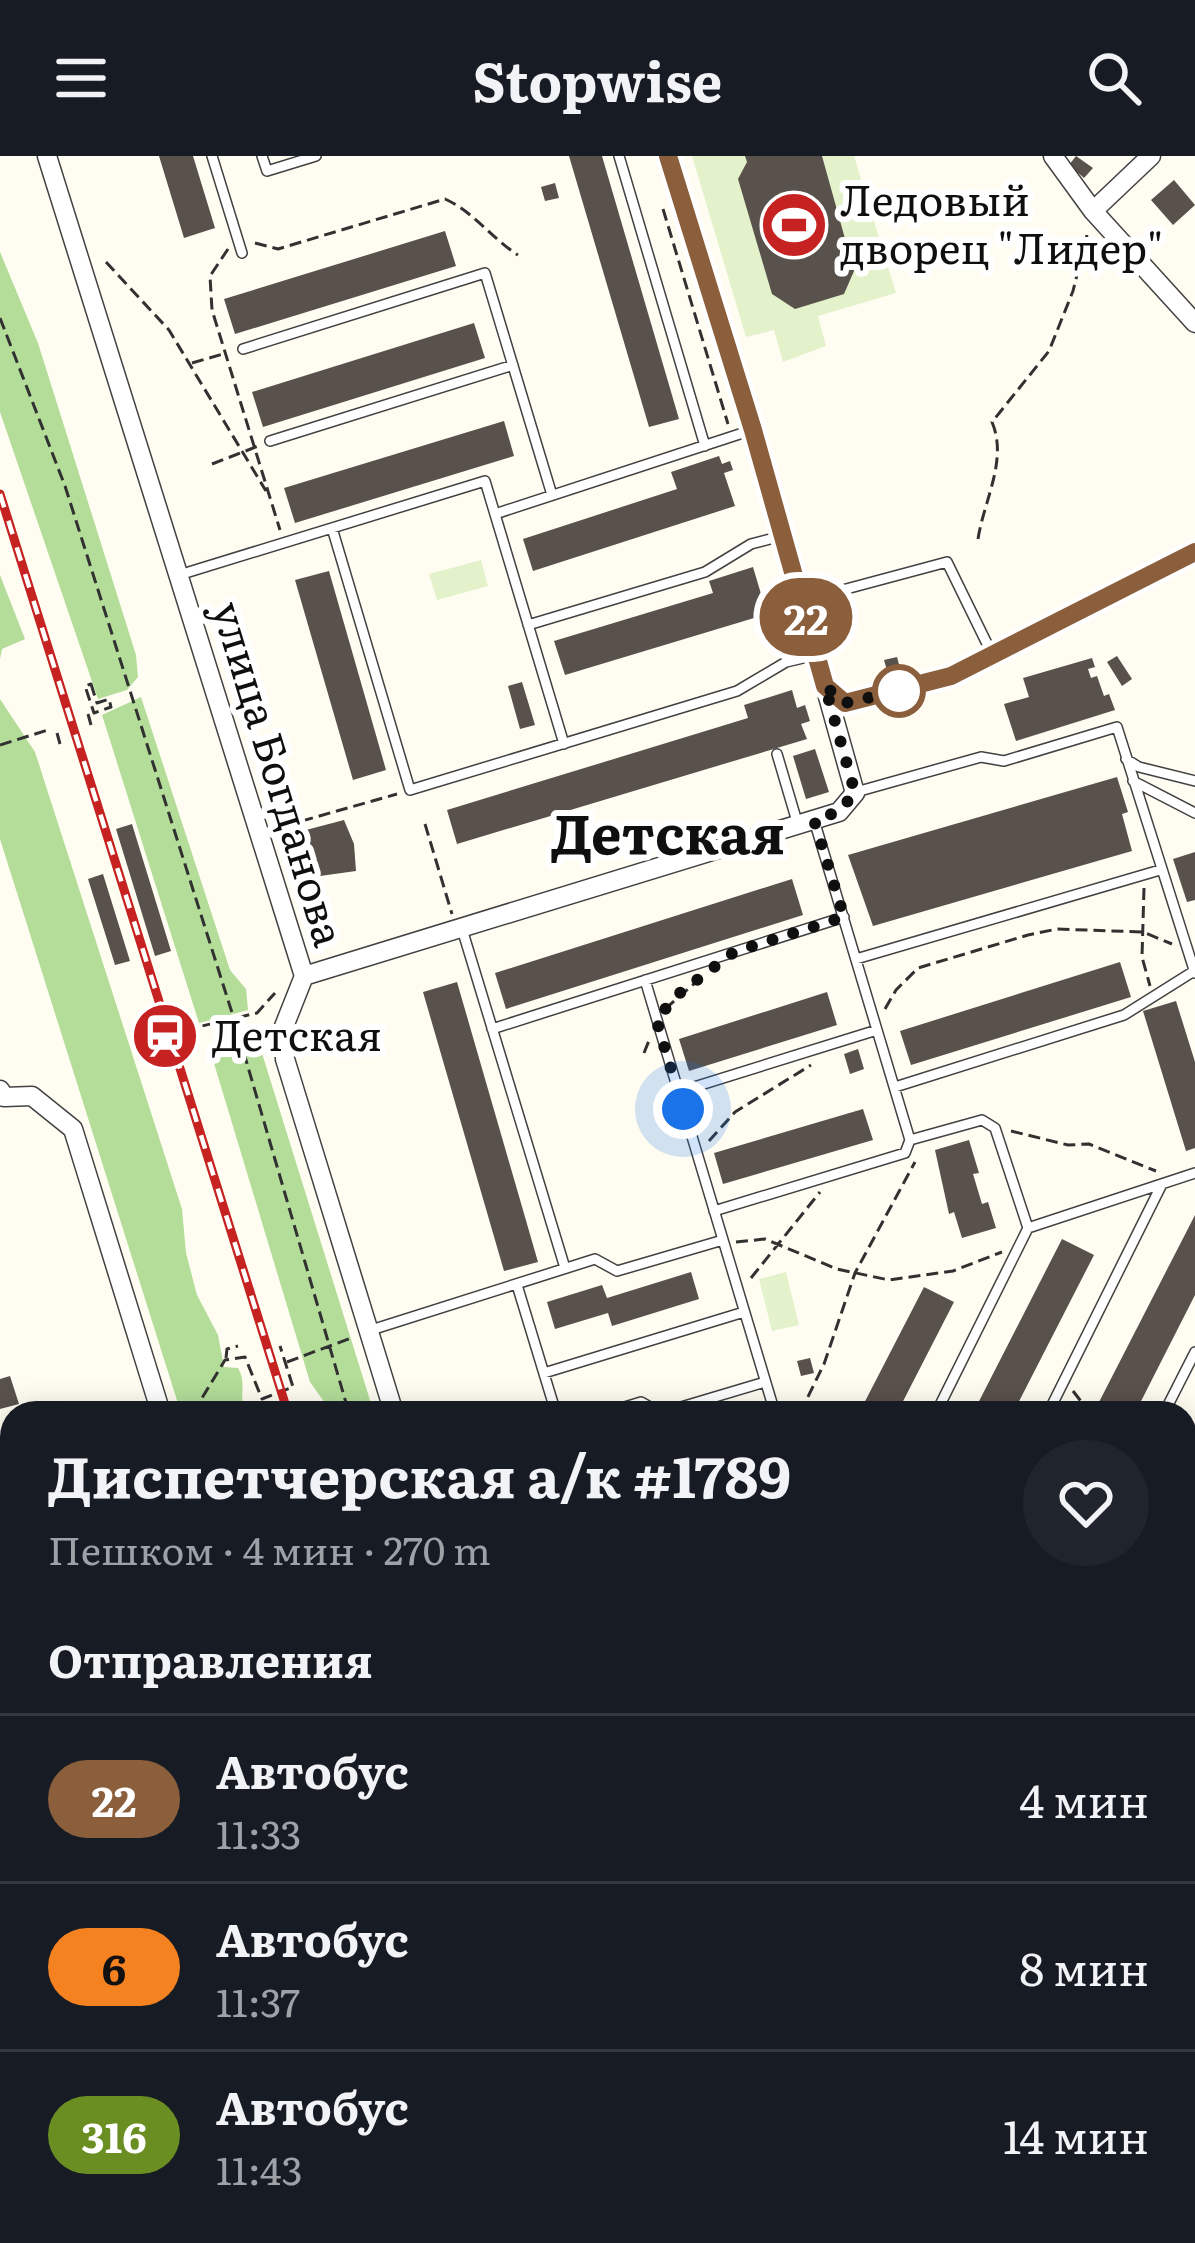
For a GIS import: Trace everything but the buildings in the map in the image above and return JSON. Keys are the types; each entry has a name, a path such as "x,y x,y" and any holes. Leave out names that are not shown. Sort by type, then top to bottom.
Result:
{"street":[{"name":"улица Богданова","path":"47,156 178,575 189,628 304,976 283,1028 285,1059 390,1401"},
{"path":"304,976 806,823 838,812 855,793 783,536 743,433 668,156"},
{"path":"1053,156 1093,212 1195,323"},
{"path":"1093,212 1151,156"},
{"path":"825,686 845,703 925,684 993,656 1195,552"},
{"path":"1,1095 32,1096 73,1129 157,1401"}],"lane":[{"path":"212,156 242,253"},
{"path":"262,156 267,171 316,156"},
{"path":"619,156 705,446"},
{"path":"243,349 485,273 552,495"},
{"path":"270,441 513,365"},
{"path":"495,514 743,433"},
{"path":"178,575 485,482 564,744"},
{"path":"332,528 410,790 736,692 786,662 816,655"},
{"path":"528,626 705,572 752,544 783,536"},
{"path":"798,587 820,596 946,562 993,656"},
{"path":"855,793 980,757 1004,761 1117,727 1192,962 1124,1015 895,1087"},
{"path":"714,1211 905,1153 910,1140 844,917 777,754"},
{"path":"1126,759 1195,782"},
{"path":"1133,781 1195,813"},
{"path":"856,958 1160,870"},
{"path":"492,1028 844,917"},
{"path":"459,928 565,1268"},
{"path":"645,980 772,1401"},
{"path":"678,1092 877,1030"},
{"path":"910,1140 982,1120 995,1128 1028,1228"},
{"path":"942,1401 1028,1228 1195,1173"},
{"path":"1054,1401 1168,1182"},
{"path":"366,1332 595,1259 616,1271 723,1240"},
{"path":"518,1286 552,1401"},
{"path":"544,1373 744,1312"},
{"path":"1170,1401 1195,1352"},
{"path":"702,1401 766,1382"}],"path":[{"path":"284,543 212,310 209,276 237,238 278,249 445,199 466,209 497,242 518,255"},
{"path":"660,199 743,433"},
{"path":"978,538 997,458 999,438 992,422 1049,351 1073,291 1093,212"},
{"path":"106,262 169,330 270,499"},
{"path":"0,318 64,486 234,1019 346,1401"},
{"path":"189,364 225,354"},
{"path":"212,464 270,441"},
{"path":"91,714 111,707 109,700 97,704 91,684 86,686 91,725"},
{"path":"0,745 54,731 60,744"},
{"path":"284,826 410,790"},
{"path":"425,824 459,928"},
{"path":"1145,874 1142,957 1154,996"},
{"path":"881,1016 896,990 918,968 1057,929 1142,932 1192,962"},
{"path":"644,1053 656,1019 681,992 734,952"},
{"path":"185,1030 257,1012 275,993"},
{"path":"698,1158 735,1112 795,1077 829,1045"},
{"path":"995,1128 1068,1145 1089,1144 1168,1182"},
{"path":"806,1401 824,1364 855,1273 916,1161"},
{"path":"739,1293 835,1174"},
{"path":"723,1240 746,1244 765,1239 855,1273 889,1280 953,1271 1021,1241"},
{"path":"285,1362 366,1332"},
{"path":"200,1401 227,1349 238,1346"},
{"path":"225,1360 245,1357 262,1399 293,1388 280,1346"},
{"path":"1064,1380 1081,1401"}],"green space":[{"name":"Ледовый дворец \"Лидер\"","path":"692,156 854,156 896,293 818,316 826,346 783,362 774,330 746,337"},
{"path":"0,252 38,343 136,655 138,677 127,690 98,699 0,412"},
{"path":"481,560 488,586 437,600 429,574"},
{"path":"0,575 25,639 2,649 0,659"},
{"path":"141,697 230,970 246,989 248,1010 199,1023 102,715"},
{"path":"0,699 35,752 182,1209 186,1253 197,1295 218,1335 224,1367 238,1368 241,1374 242,1401 177,1401 0,839"},
{"path":"256,1034 370,1401 323,1401 310,1382 210,1050"},
{"path":"786,1272 799,1325 772,1331 759,1279"}],"railway":[{"path":"0,494 284,1401"}],"bus line":[{"name":"22","path":"668,156 753,430 825,686 845,703 951,676 1195,552"}],"place":[{"name":"Ледовый дворец \"Лидер\"","path":"794,225"},
{"name":"Детская","path":"165,1036"}],"district":[{"name":"Детская","path":"668,835"}],"route":[{"path":"683,1109 656,1019 681,992 734,952 844,917 814,820 838,812 855,793 825,686 845,703 899,691"}]}
